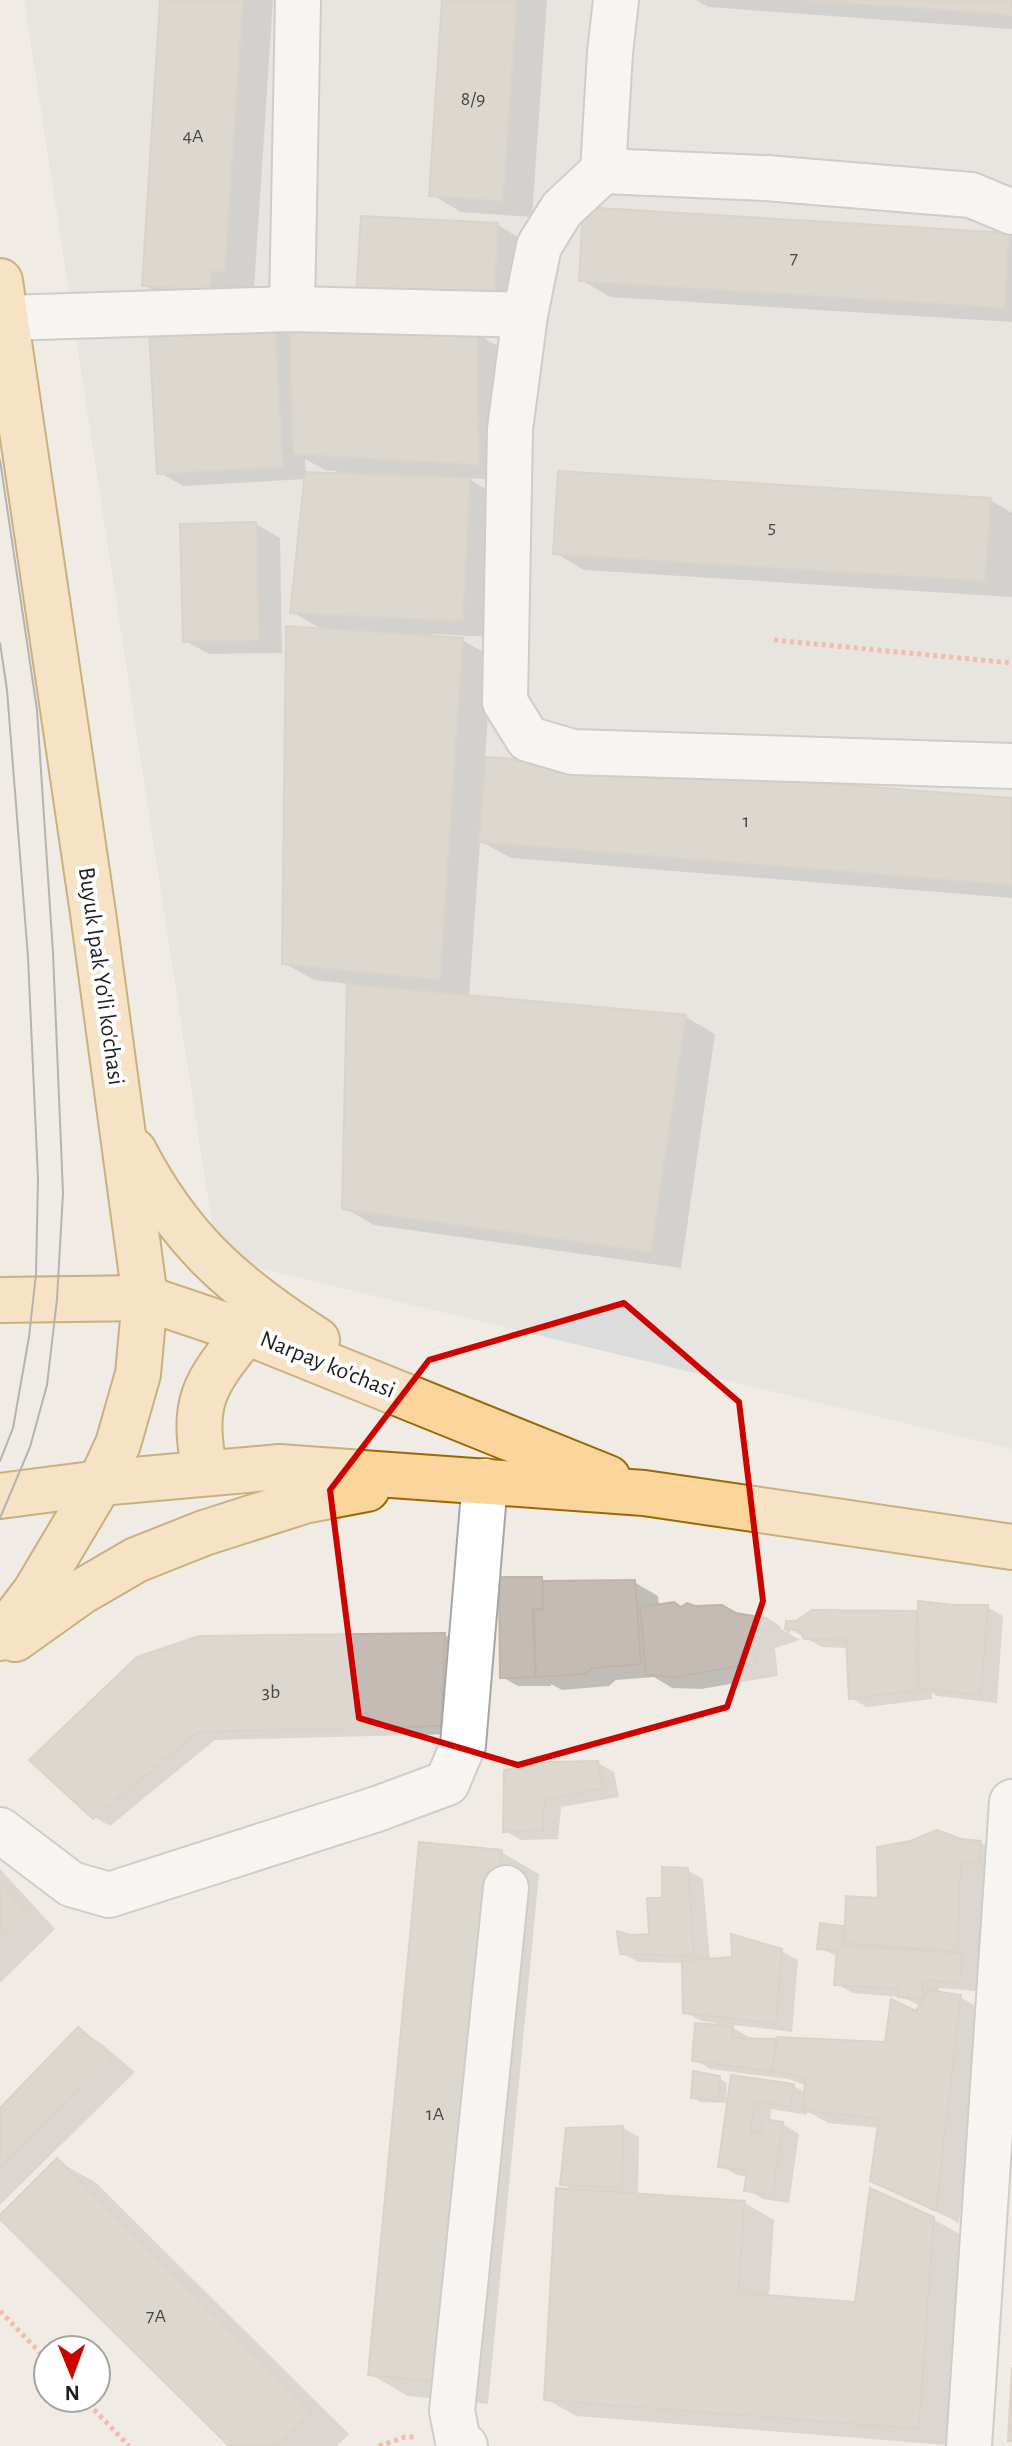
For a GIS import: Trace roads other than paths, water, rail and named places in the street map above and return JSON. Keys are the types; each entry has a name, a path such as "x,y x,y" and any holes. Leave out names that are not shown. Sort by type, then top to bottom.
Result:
{"main road":[{"name":"Buyuk Ipak Yo'li ko'chasi","path":"0,1638 35,1592 100,1483 118,1444 138,1374 145,1298 91,897 3,300"},
{"path":"123,1131 153,1188 205,1254 243,1290 396,1391"},
{"name":"Narpay ko'chasi","path":"0,1300 145,1298 246,1332 644,1493"},
{"path":"205,1473 201,1451 200,1403 208,1384 246,1332"},
{"name":"Narpay ko'chasi","path":"0,1496 100,1483 279,1467 644,1493 1012,1547"},
{"path":"0,1649 81,1592 136,1560 204,1533 304,1501 429,1478"}],"street":[{"path":"292,309 298,0"},
{"path":"616,0 603,171 562,209 539,246 525,315 510,429 505,702 528,739 573,752 1012,766"},
{"path":"603,171 766,178 971,195 1012,212"},
{"path":"3,300 525,315"},
{"path":"0,1830 71,1884 109,1895 377,1809 447,1783 463,1745 485,1481"},
{"path":"969,2446 1012,1802"},
{"path":"465,2446 458,2441 452,2411 506,1888"}],"tram line":[{"path":"0,460 37,710 53,953 63,1193 57,1299 47,1385 30,1447 0,1518"},
{"path":"0,643 7,690 28,957 38,1179 36,1274 29,1337 13,1428 0,1461"}]}
